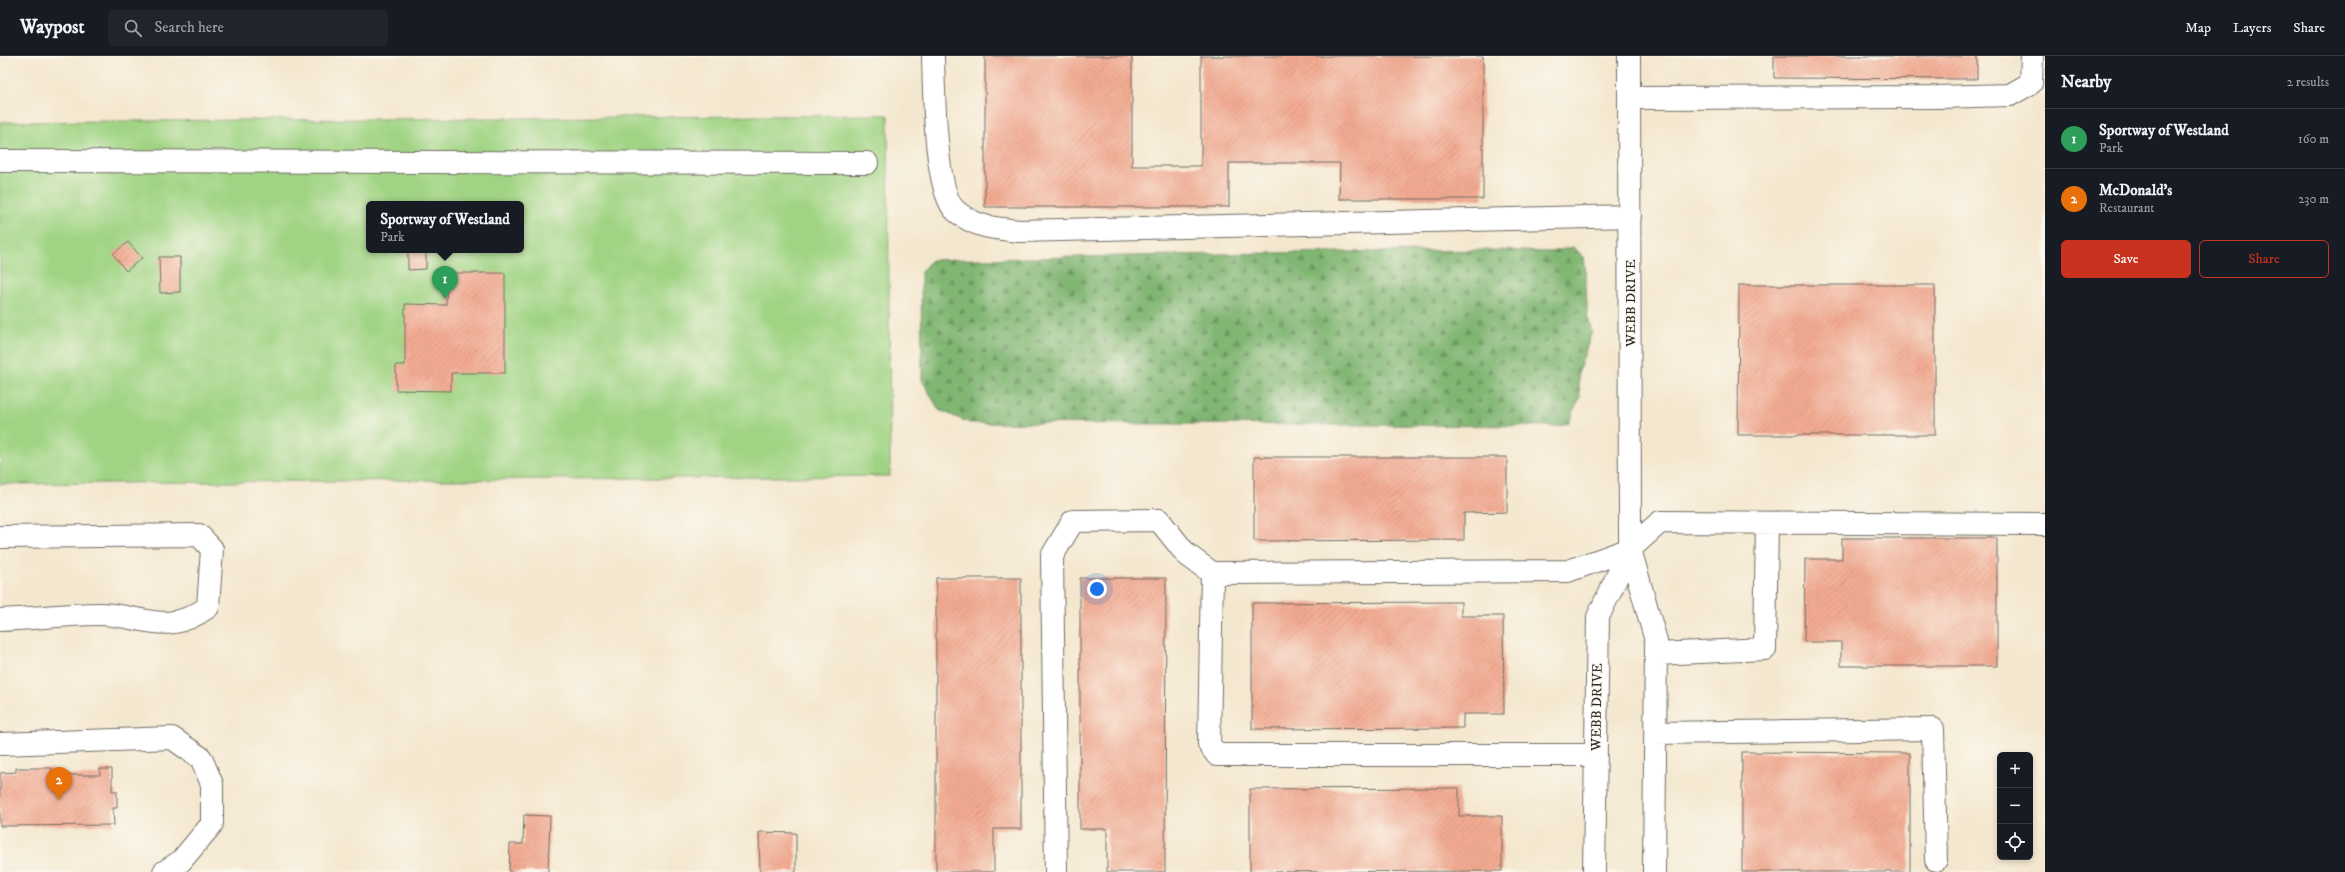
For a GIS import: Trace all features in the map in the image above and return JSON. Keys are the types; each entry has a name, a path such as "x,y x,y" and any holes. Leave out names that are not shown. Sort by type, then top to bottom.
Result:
{"street":[{"path":"933,56 934,105 941,179 955,210 980,227 1019,231 1630,216"},
{"name":"WEBB DRIVE","path":"1628,56 1630,216 1630,549 1656,640 1654,872"},
{"path":"1629,98 1938,97 2010,95 2031,83 2032,56"},
{"path":"0,161 867,164"},
{"path":"1056,872 1052,556 1073,521 1158,520 1186,554 1212,574 1568,571 1630,549 1660,522 2045,524"},
{"path":"1656,654 1765,649 1767,523"},
{"path":"0,537 199,535 212,549 208,607 193,618 164,624 100,614 0,620"},
{"name":"WEBB DRIVE","path":"1594,872 1598,617 1630,549"},
{"path":"1212,574 1209,744 1217,755 1596,755"},
{"path":"1656,733 1933,729 1936,860"},
{"path":"0,744 172,738 201,758 212,784 212,824 181,861 164,872"}],"green space":[{"path":"888,115 890,476 0,484 0,122"},
{"path":"1573,247 1584,257 1587,315 1592,332 1578,373 1580,396 1569,423 1559,426 970,423 939,410 922,380 921,272 931,260 1494,250 1551,252"}],"building":[{"path":"985,56 1132,56 1132,166 1201,166 1201,56 1483,56 1483,199 1339,199 1340,163 1229,163 1229,207 985,207"},
{"path":"1774,56 1977,56 1977,79 1774,78"},
{"path":"128,242 142,258 126,271 113,254"},
{"path":"408,253 426,253 426,269 408,270"},
{"path":"159,257 180,257 180,292 160,293"},
{"path":"447,273 505,273 505,373 451,373 451,391 396,390 396,365 405,365 405,304 446,305"},
{"path":"1739,285 1935,285 1935,435 1738,435"},
{"path":"1254,457 1507,457 1507,512 1464,513 1464,540 1254,541"},
{"path":"1842,538 1997,538 1997,666 1841,666 1841,642 1804,642 1805,559 1842,559"},
{"path":"936,578 1021,578 1021,829 994,829 994,872 936,872"},
{"path":"1080,578 1166,578 1165,872 1107,872 1107,829 1080,829"},
{"path":"1461,602 1461,616 1503,616 1504,714 1463,714 1463,728 1252,729 1252,603"},
{"path":"1742,752 1910,753 1910,872 1742,872"},
{"path":"16,768 52,768 52,775 100,775 100,769 112,769 112,791 117,791 117,808 113,808 114,825 0,826 0,773 16,772"},
{"path":"1459,788 1459,816 1502,816 1502,871 1250,872 1250,789"},
{"path":"524,815 550,816 548,872 509,872 510,844 523,844"},
{"path":"759,832 796,833 796,872 760,872"}],"place":[{"name":"Sportway of Westland","path":"445,299"},
{"name":"McDonald's","path":"59,800"}]}
